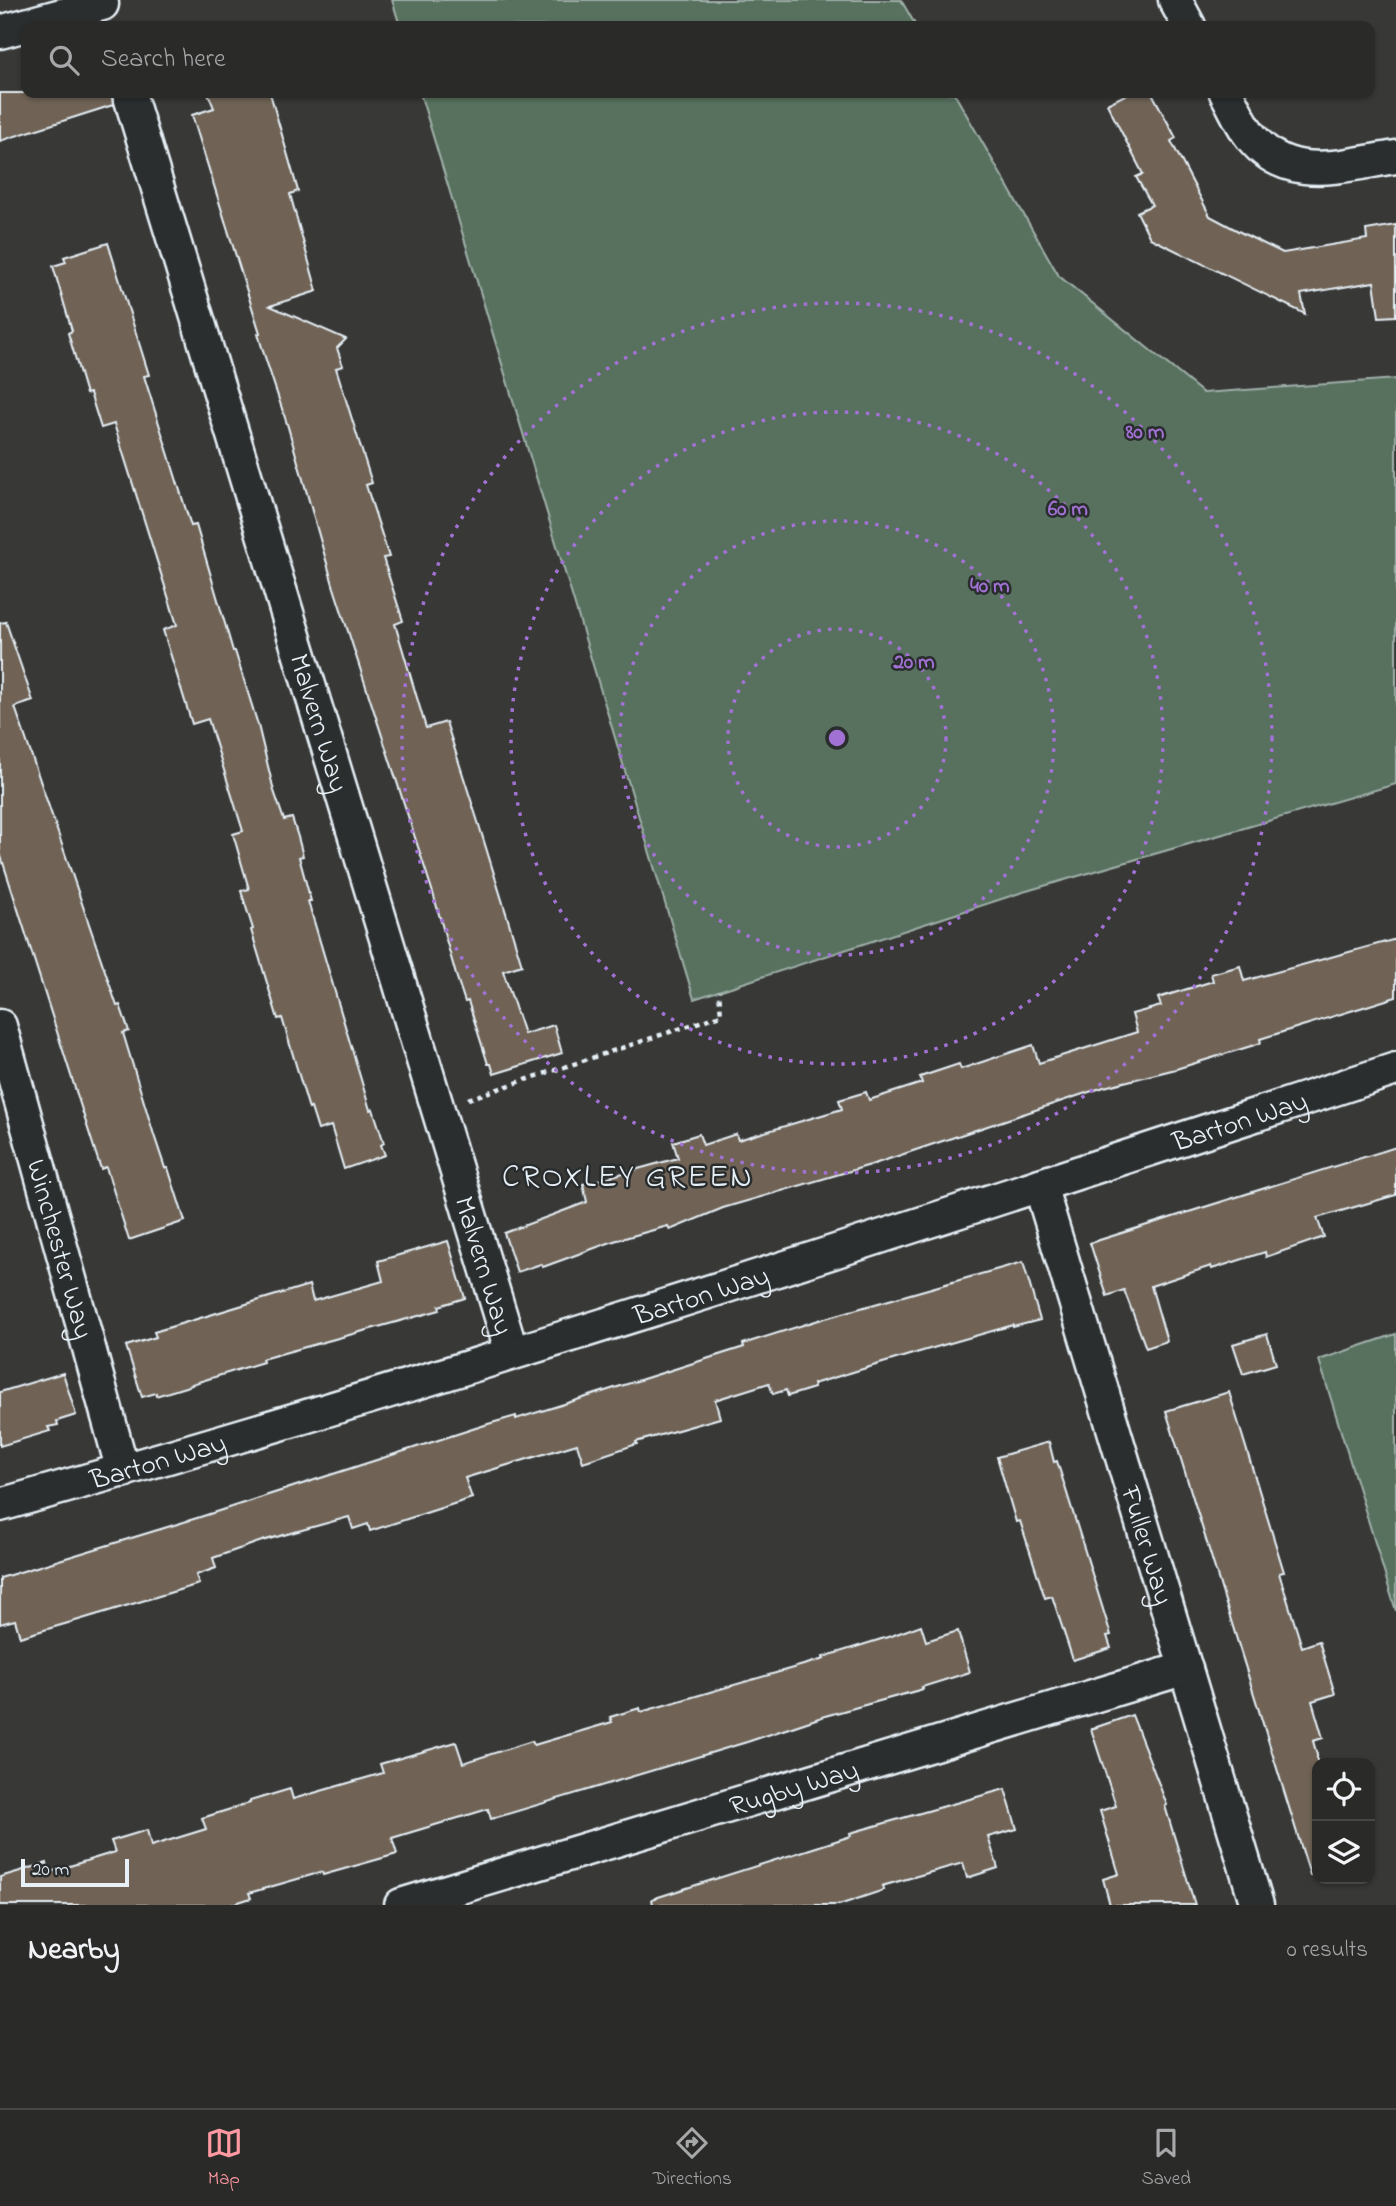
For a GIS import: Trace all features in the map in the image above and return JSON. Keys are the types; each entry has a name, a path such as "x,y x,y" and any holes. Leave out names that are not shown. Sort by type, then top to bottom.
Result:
{"street":[{"path":"1175,0 1186,21"},
{"path":"52,21 104,10"},
{"path":"0,32 21,28"},
{"name":"Malvern Way","path":"131,98 512,1353"},
{"path":"1229,98 1247,132 1264,150 1288,165 1310,169 1396,157"},
{"name":"Winchester Way","path":"0,1026 123,1471"},
{"name":"Barton Way","path":"0,1505 123,1471 512,1353 1396,1069"},
{"name":"Fuller Way","path":"1040,1185 1257,1905"},
{"name":"Rugby Way","path":"401,1905 1186,1668"}],"path":[{"path":"438,1110 721,1015 719,991"}],"green space":[{"path":"392,0 901,0 913,21 398,21"},
{"path":"422,98 957,98 1059,276 1203,393 1396,379 1396,784 1023,892 694,999"},
{"path":"1396,1334 1396,1611 1319,1360"}],"building":[{"path":"0,93 21,93 21,98 112,98 113,105 0,141"},
{"path":"210,98 271,98 298,191 290,194 317,291 270,306 346,339 337,348 343,366 336,368 372,483 366,485 389,557 383,558 403,621 395,624 426,728 446,722 479,825 522,965 503,971 524,1034 554,1025 562,1053 494,1074 491,1064 488,1064 468,1001 465,1002 433,893 334,588 258,334 260,333 192,115 214,108"},
{"path":"1119,98 1155,98 1176,138 1171,141 1210,216 1283,253 1367,239 1366,230 1396,225 1396,316 1379,317 1374,282 1301,294 1305,314 1150,238 1137,212 1152,205 1136,177 1143,174 1107,104"},
{"path":"108,243 149,375 144,376 191,526 196,525 258,725 274,791 284,820 292,818 298,837 303,856 299,857 311,901 308,901 370,1110 373,1109 384,1143 381,1145 385,1155 344,1169 331,1126 318,1130 311,1108 309,1109 282,1018 278,1019 241,891 249,889 233,834 243,831 208,719 192,724 163,630 177,625 114,424 101,428 90,393 86,394 68,333 72,331 53,266 66,262 64,257"},
{"path":"6,622 33,701 15,707 117,1006 120,1005 129,1031 123,1033 154,1135 185,1221 129,1240 106,1167 101,1169 96,1154 0,853 0,623"},
{"path":"1396,939 1396,997 1260,1039 1261,1043 1104,1087 874,1164 723,1208 670,1230 668,1226 614,1241 543,1267 541,1264 517,1272 504,1233 587,1202 583,1184 678,1158 673,1142 699,1134 703,1145 736,1134 738,1140 842,1109 839,1100 866,1092 869,1100 922,1083 920,1077 959,1064 961,1069 1033,1045 1039,1063 1137,1032 1132,1014 1161,1006 1158,998 1213,981 1211,974 1240,966 1244,981"},
{"path":"1396,1147 1396,1195 1317,1218 1324,1237 1266,1257 1265,1252 1151,1286 1167,1341 1146,1348 1124,1290 1107,1296 1090,1243"},
{"path":"448,1241 465,1298 439,1306 440,1310 262,1359 263,1362 156,1396 156,1393 142,1397 126,1346 156,1337 154,1332 309,1285 313,1301 383,1281 378,1261"},
{"path":"1023,1262 1040,1320 1013,1325 813,1384 814,1388 788,1396 786,1390 773,1394 769,1383 715,1400 720,1418 636,1442 637,1444 583,1462 577,1444 465,1478 472,1498 370,1531 368,1524 353,1529 349,1517 262,1541 213,1558 216,1568 196,1575 199,1584 82,1619 20,1637 15,1620 0,1624 0,1578 488,1424 516,1416 516,1419 564,1404 744,1347 743,1344 822,1319"},
{"path":"1267,1334 1276,1364 1243,1374 1233,1344"},
{"path":"63,1373 76,1415 57,1421 58,1425 48,1427 50,1431 0,1446 0,1392"},
{"path":"1229,1392 1284,1572 1279,1573 1302,1647 1319,1641 1335,1694 1312,1701 1323,1738 1313,1741 1317,1758 1312,1758 1312,1875 1310,1875 1166,1411"},
{"path":"1049,1442 1111,1635 1107,1636 1111,1648 1073,1660 1052,1596 1045,1598 1020,1521 1016,1522 997,1457"},
{"path":"921,1625 926,1641 958,1631 970,1672 922,1687 923,1689 825,1716 491,1819 488,1809 392,1838 397,1854 249,1893 251,1898 229,1905 0,1905 0,1877 47,1863 50,1872 115,1852 111,1841 147,1830 151,1846 206,1829 202,1818 250,1801 290,1789 293,1799 383,1773 380,1764 456,1742 463,1763 532,1741 534,1745 612,1722 610,1717 640,1708 641,1712 824,1659 823,1657"},
{"path":"1132,1715 1167,1805 1165,1806 1195,1905 1110,1905 1103,1879 1119,1874 1100,1811 1116,1806 1091,1729"},
{"path":"1005,1789 1017,1829 988,1837 998,1868 967,1878 963,1863 882,1886 884,1890 839,1905 653,1905 652,1899 851,1836 850,1833"}],"district":[{"name":"CROXLEY GREEN","path":"628,1175"}]}
